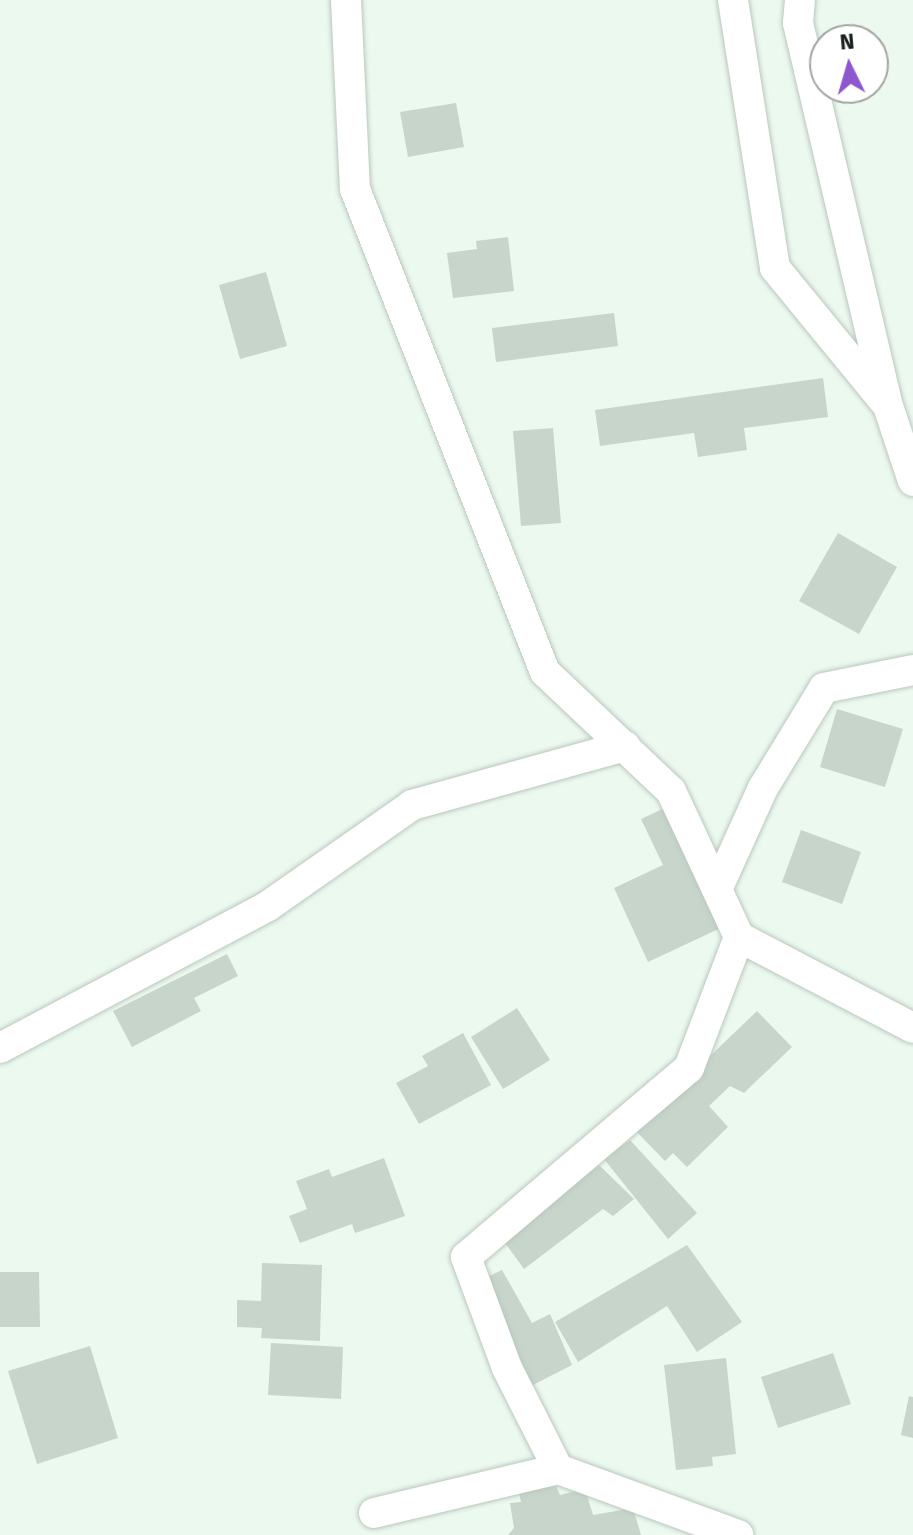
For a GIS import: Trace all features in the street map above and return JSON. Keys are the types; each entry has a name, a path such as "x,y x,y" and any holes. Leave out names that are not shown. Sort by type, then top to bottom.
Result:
{"street":[{"path":"346,0 355,189 545,672 671,791 719,885 739,937 913,1028"},
{"path":"733,0 775,268 888,406"},
{"path":"800,0 798,23 888,406 913,481"},
{"path":"719,885 763,788 824,688 913,670"},
{"path":"0,1048 268,906 412,805 625,746"},
{"path":"558,1469 507,1368 466,1257 689,1068 739,937"},
{"path":"374,1513 558,1469 738,1535"}],"building":[{"path":"456,103 464,147 408,157 400,112"},
{"path":"508,237 514,291 453,298 447,253 477,249 476,241"},
{"path":"266,272 287,346 240,359 219,285"},
{"path":"614,313 618,346 496,362 492,328"},
{"path":"823,378 828,417 744,428 747,450 698,457 694,433 600,446 595,410"},
{"path":"553,428 561,523 521,526 513,431"},
{"path":"838,533 897,567 859,634 799,601"},
{"path":"837,709 903,729 885,787 820,767"},
{"path":"669,806 725,926 648,962 614,888 663,865 641,819"},
{"path":"801,830 861,852 842,904 782,882"},
{"path":"227,954 238,976 194,998 201,1011 132,1047 113,1011"},
{"path":"517,1008 550,1060 503,1089 471,1037"},
{"path":"757,1011 792,1047 744,1093 730,1086 709,1106 728,1127 687,1167 673,1153 665,1161 634,1129"},
{"path":"463,1033 491,1085 419,1124 396,1083 428,1066 422,1056"},
{"path":"630,1140 697,1213 668,1239 604,1159"},
{"path":"384,1158 405,1216 355,1233 352,1224 300,1243 289,1216 307,1209 296,1181 329,1169 332,1177"},
{"path":"599,1165 634,1199 613,1216 603,1209 524,1269 503,1240"},
{"path":"687,1245 742,1322 697,1352 667,1306 578,1362 555,1322"},
{"path":"262,1263 322,1265 320,1341 261,1338 262,1328 237,1327 237,1300 261,1301"},
{"path":"502,1270 532,1323 550,1314 572,1365 527,1388 481,1280"},
{"path":"0,1272 39,1272 40,1327 0,1327"},
{"path":"271,1343 343,1347 341,1399 268,1395"},
{"path":"90,1346 118,1438 37,1464 8,1371"},
{"path":"833,1353 851,1404 778,1428 761,1377"},
{"path":"726,1358 736,1454 712,1457 713,1466 676,1470 664,1365"},
{"path":"909,1396 913,1397 913,1438 901,1435"},
{"path":"556,1486 560,1495 585,1489 593,1515 633,1508 641,1535 508,1535 514,1528 510,1503 521,1502 519,1493"}]}
